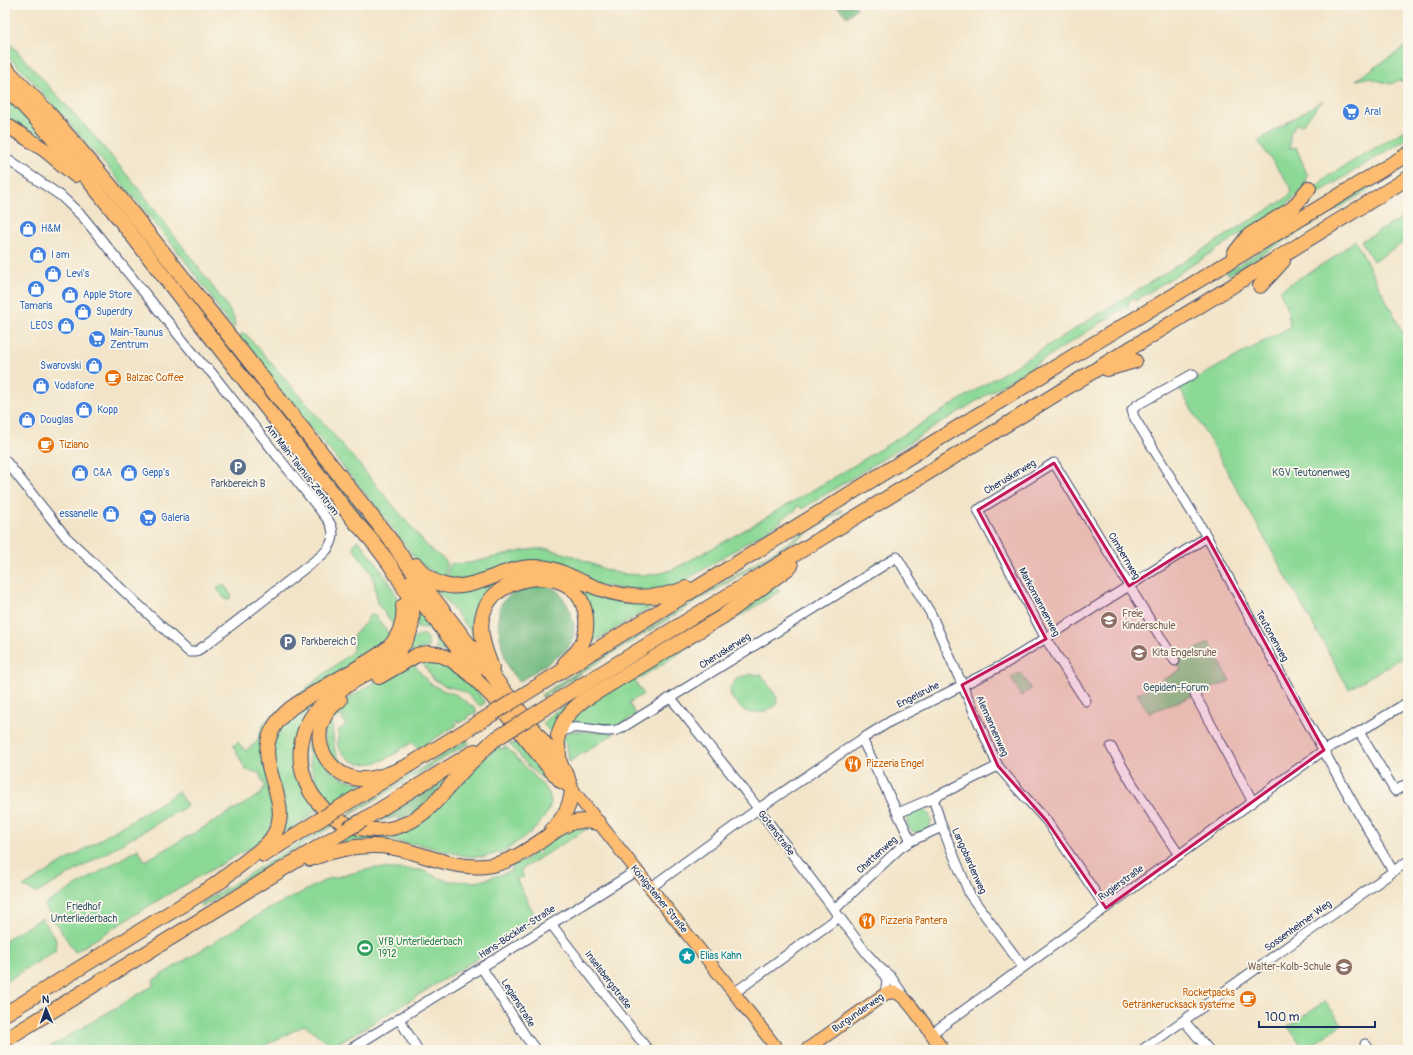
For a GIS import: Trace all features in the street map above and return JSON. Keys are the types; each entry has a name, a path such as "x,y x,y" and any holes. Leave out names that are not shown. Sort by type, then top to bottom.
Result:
{"highway":[{"path":"5,68 48,112 110,185 393,543 411,569 561,765"},
{"path":"5,87 39,121 112,207 182,300 355,522 405,580 487,687 492,696"},
{"path":"5,124 45,150 70,170 98,198 112,207"},
{"path":"5,1014 1229,261 1408,154"},
{"path":"5,1040 1408,178"},
{"path":"1229,261 1248,236 1293,208 1310,188"},
{"path":"1260,286 1294,249"},
{"path":"1089,374 1135,361"},
{"path":"216,884 272,840 277,831 280,822 280,809 277,792 268,766 267,749 269,736 280,716 300,701 376,657 391,645 399,631 404,613 401,600 388,572 362,538 355,522"},
{"path":"558,736 565,719 584,700 728,613 782,573 838,528"},
{"path":"393,543 408,554 419,569 428,577 451,587 470,585 516,568 539,567 550,568 611,593 629,596 654,596 678,591 722,573"},
{"path":"382,554 402,584 410,603 412,616 411,629 403,646 394,655 386,662 342,688 323,703 312,716 303,737 301,749 302,767 310,790 315,799 326,811 345,824 355,828 393,828 409,823 423,814 494,740"},
{"path":"494,676 482,636 482,616 486,607 500,590 511,584 532,578 544,577 553,579 572,589 585,611 586,626 582,644 577,652 562,667 536,687"},
{"path":"409,765 385,775 366,779 352,778 339,772 332,767 328,761 322,749 320,727 325,715 335,704 351,693 410,658 428,653 438,654 450,659 470,674 492,696 550,769 561,781 571,787 571,797 566,811 557,824 543,839"},
{"path":"280,871 336,851 370,845 403,849 458,866 485,866 514,858 526,852 543,839 574,822 584,821 599,823"}],"main road":[{"name":"Königsteiner Straße","path":"558,736 561,765 568,776 571,787 778,1050"},
{"name":"Burgunderweg","path":"806,1050 885,994 892,992 897,993 910,1005"},
{"name":"Gotenstraße","path":"910,1005 943,1050"}],"street":[{"name":"Am Main-Taunus-Zentrum","path":"5,158 61,196 83,218 202,364 211,372 328,520 333,529 333,538 330,547 322,555 206,645 199,650 189,652 69,540 5,460"},
{"name":"Teutonenweg","path":"1193,374 1137,405 1132,410 1134,417 1207,537 1258,635 1394,871"},
{"name":"Cheruskerweg","path":"978,510 1054,463"},
{"name":"Cimbernweg","path":"1054,463 1175,661"},
{"name":"Markomannenweg","path":"978,510 1046,639 1086,701"},
{"name":"Engelsruhe","path":"650,888 758,809 862,739 891,721 1003,665 1207,537"},
{"name":"Cheruskerweg","path":"558,736 562,732 574,728 586,728 608,732 617,731 897,557"},
{"name":"Alemannenweg","path":"897,557 931,614 998,766 1014,786 1046,820 1106,908"},
{"path":"1195,696 1253,802"},
{"name":"Gotenstraße","path":"671,698 758,809 836,914 868,955 891,977 910,1005"},
{"name":"Rugierstraße","path":"931,1034 1324,750 1359,732 1408,702"},
{"path":"1359,732 1395,791 1408,783"},
{"path":"862,739 911,841"},
{"path":"1111,747 1179,855"},
{"path":"898,812 933,798 998,766"},
{"name":"Langobardenweg","path":"933,798 942,827 970,895 1023,967"},
{"name":"Chattenweg","path":"734,993 836,914 900,848 911,841 942,827"},
{"name":"Sossenheimer Weg","path":"1142,1050 1408,862"},
{"name":"Hans-Böckler-Straße","path":"349,1050 636,871"},
{"name":"Inselsbergstraße","path":"551,924 648,1050"},
{"name":"Gotenstraße","path":"879,967 887,980 885,994"},
{"name":"Legienstraße","path":"482,968 526,1037 536,1050"},
{"path":"399,1019 418,1050"},
{"path":"1184,1021 1209,1050"}],"highlighted area":[{"path":"1054,463 1129,586 1207,537 1324,750 1106,908 1046,820 998,766 962,685 1046,639 978,510"}],"green space":[{"path":"836,5 855,5 857,8 847,17"},
{"path":"5,38 95,137 143,194 225,303 234,318 235,327 233,327 221,314 211,296 180,254 136,200 26,74 5,54"},
{"path":"1405,47 1408,51 1408,84 1399,80 1391,84 1369,78 1356,80"},
{"path":"5,93 88,184 5,121"},
{"path":"1323,100 1302,125 1296,124 1290,134 1290,148 1296,147 1307,174 1306,186 1284,207 1135,301 1134,298 1128,302 1129,305 1049,356 802,509 799,506 796,507 796,510 781,519 782,521 678,585 642,592 609,587 474,578 450,580 448,574 449,564 470,563 536,549 549,549 573,556 604,569 621,574 647,575 662,573 674,569 729,539 840,474 1285,199 1290,194 1291,187 1258,141"},
{"path":"1408,128 1408,138 1307,200 1325,178"},
{"path":"1408,162 1408,166 1228,275 1226,272"},
{"path":"1408,215 1408,240 1373,261 1361,241"},
{"name":"KGV Teutonenweg","path":"1355,240 1403,333 1408,331 1408,654 1349,689 1179,388 1290,327 1288,312 1280,290 1333,258"},
{"path":"241,334 246,334 340,442 428,547 446,561 446,575 448,581 444,580 418,562 375,505 294,408 240,339"},
{"path":"265,393 365,519 363,521"},
{"path":"840,510 843,511 813,530 811,528"},
{"path":"810,529 811,531 542,697 541,695"},
{"path":"358,540 382,571 393,589 398,604 396,629 378,604 371,572 353,548 354,543"},
{"path":"546,571 556,574 579,585 612,597 630,601 645,601 662,598 663,600 585,647 589,628 589,612 584,598 575,587 563,579 548,575 531,575 513,579 496,588 483,602 479,611 479,641 434,586 458,591 469,590 515,573"},
{"path":"223,584 232,596 230,599 225,599 217,589"},
{"path":"536,584 548,586 558,591 568,606 574,624 574,637 567,650 519,682 507,664 502,646 498,617 499,609 505,599 513,593 521,588"},
{"path":"774,586 780,591 635,681 643,694 629,703 636,715 613,728 566,724 574,713"},
{"path":"417,606 453,654 435,649 436,639 433,632 427,628 417,628"},
{"name":"Friedhof Unterliederbach","path":"370,614 374,614 392,638 272,720 276,803 270,833 255,845 165,896 75,952 44,905 138,849 145,861 260,795 265,786 259,773 246,770 233,746 238,742 245,751 257,742 264,722 353,651 354,635 366,622"},
{"path":"420,635 424,635 427,638 429,646 413,653 409,646 412,640"},
{"name":"Gepiden-Forum","path":"1209,642 1230,681 1149,713 1137,694 1181,670 1176,661"},
{"path":"404,651 407,656 342,695 324,712 318,722 315,734 317,747 323,761 331,771 341,777 347,780 365,783 330,804 315,778 311,766 308,750 314,723 324,707 332,700 351,686 390,663"},
{"path":"419,658 445,660 472,685 485,703 480,706 466,693 445,686 434,680"},
{"path":"412,662 428,682 442,690 455,694 476,709 476,713 468,715 469,718 459,723 458,720 455,721 457,725 417,749 413,742 387,758 367,764 354,762 345,756 339,748 339,730 346,725 341,715 332,721 335,751 338,757 342,762 349,766 370,773 362,775 332,762 323,732 340,704 376,681"},
{"path":"370,664 300,736 317,808 316,811 310,815 311,816 279,836 271,757 281,722"},
{"path":"1021,673 1031,689 1021,696 1011,677"},
{"path":"752,674 762,675 777,698 776,705 766,712 750,713 741,708 731,697 730,688 737,678"},
{"path":"570,704 554,735 543,723 553,713"},
{"path":"571,731 615,733 569,762 567,745 562,739"},
{"path":"467,740 469,743 350,815 348,814"},
{"path":"509,743 517,744 556,784 549,782 536,773"},
{"path":"499,746 500,749 506,747 541,783 549,793 551,803 547,813 536,828 505,851 484,857 465,856 414,843 413,845 394,841 378,840 344,843 342,841 356,832 389,833"},
{"path":"450,774 451,775 428,805 438,784 388,814 390,819 378,821 388,815 387,813"},
{"path":"438,784 438,788 435,793 423,806 399,820 398,817 390,819 388,815"},
{"path":"178,792 187,806 37,893 23,887"},
{"path":"919,809 928,812 931,821 928,830 919,833 910,830 907,821 910,812"},
{"path":"332,823 335,825 202,907 200,904"},
{"path":"583,825 587,829 520,870 524,877 516,879 538,921 373,1023 332,1046 305,1025 256,1050 45,1050 154,985 153,980 261,913 328,879 375,868 421,870 447,881 477,882 512,871 511,868 516,866 515,864 522,862 536,852 538,855 541,853 539,850 562,830"},
{"path":"42,918 56,940 55,951 5,982 5,940"},
{"path":"1325,1001 1342,1024 1305,1050 1288,1027"}],"place":[{"name":"Aral","path":"1351,112"},
{"name":"H&M","path":"28,229"},
{"name":"I am","path":"38,255"},
{"name":"Levi's","path":"53,274"},
{"name":"Tamaris","path":"36,289"},
{"name":"Apple Store","path":"70,295"},
{"name":"Superdry","path":"83,312"},
{"name":"LEOS","path":"66,326"},
{"name":"Main-Taunus Zentrum","path":"97,339"},
{"name":"Swarovski","path":"94,366"},
{"name":"Balzac Coffee","path":"113,378"},
{"name":"Vodafone","path":"41,386"},
{"name":"Kopp","path":"84,410"},
{"name":"Douglas","path":"27,420"},
{"name":"Tiziano","path":"46,445"},
{"name":"Parkbereich B","path":"238,467"},
{"name":"C&A","path":"80,473"},
{"name":"Gepp's","path":"129,473"},
{"name":"essanelle","path":"111,514"},
{"name":"Galeria","path":"148,518"},
{"name":"Freie Kinderschule","path":"1109,620"},
{"name":"Parkbereich C","path":"288,642"},
{"name":"Kita Engelsruhe","path":"1139,653"},
{"name":"Pizzeria Engel","path":"853,764"},
{"name":"Pizzeria Pantera","path":"867,921"},
{"name":"VfB Unterliederbach 1912","path":"365,948"},
{"name":"Elias Kahn","path":"687,956"},
{"name":"Walter-Kolb-Schule","path":"1344,967"},
{"name":"Rocketpacks Getränkerucksack systeme","path":"1248,999"}]}
